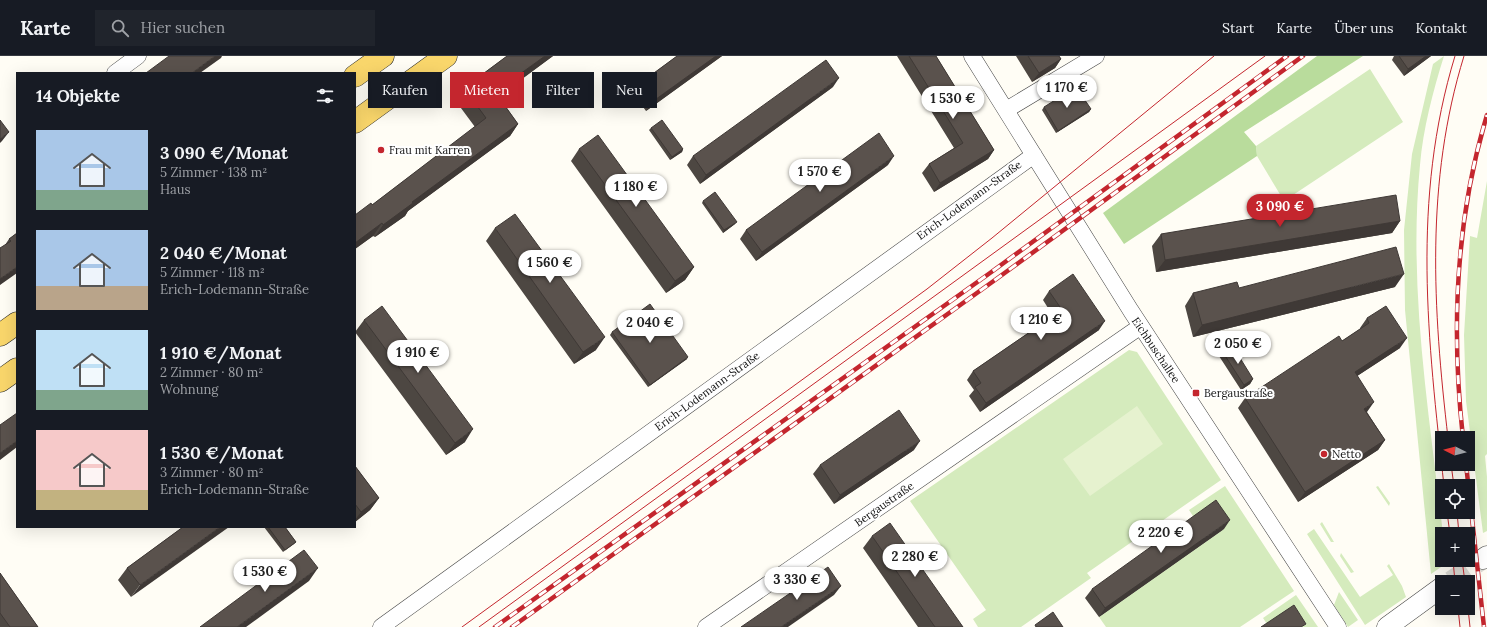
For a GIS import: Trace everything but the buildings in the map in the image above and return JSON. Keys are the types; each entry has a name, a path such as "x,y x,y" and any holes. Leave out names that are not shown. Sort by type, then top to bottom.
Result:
{"main road":[{"path":"356,75 383,56"},
{"path":"356,121 446,56"},
{"path":"0,335 16,324"},
{"path":"0,381 16,370"}],"street":[{"path":"116,72 138,56"},
{"name":"Eichbuschallee","path":"972,56 1141,326 1338,627"},
{"path":"1006,110 1096,56"},
{"name":"Erich-Lodemann-Straße","path":"381,627 1034,155"},
{"name":"Bergaustraße","path":"706,627 1141,326"},
{"path":"1387,627 1435,593"}],"green space":[{"path":"1317,56 1363,56 1244,132 1256,146 1257,156 1124,244 1103,213"},
{"path":"1444,56 1432,96 1423,138 1417,211 1418,304 1426,396 1436,479 1435,479 1435,519 1441,519 1442,527 1435,527 1435,567 1441,567 1431,574 1405,310 1404,230 1412,154 1433,64"},
{"path":"1370,69 1403,122 1284,201 1257,156 1256,146"},
{"path":"1487,181 1487,454 1485,456 1487,477 1487,531 1483,533 1475,471 1475,431 1470,431 1466,401 1464,335 1470,236 1477,238"},
{"path":"1129,350 1137,352 1221,480 1087,573 1091,578 1021,627 978,627 973,619 986,610 910,501"},
{"path":"1137,406 1163,444 1090,496 1063,459"},
{"path":"1225,486 1294,591 1240,627 1106,627 1099,617 1224,529 1195,519 1189,510"},
{"path":"1378,486 1390,503 1389,506 1376,487"},
{"path":"1322,522 1334,542 1331,542 1320,524"},
{"path":"1314,529 1360,597 1393,575 1387,566 1389,564 1402,586 1406,597 1365,625 1307,534"},
{"path":"1341,553 1354,572 1351,573 1340,556"},
{"path":"1339,592 1358,620 1348,627 1334,605"},
{"path":"1296,595 1318,627 1269,627 1263,618"}],"tunnel":[{"path":"1460,575 1483,559"}],"tram line":[{"path":"462,627 927,289 992,238 1214,56"},
{"path":"479,627 1265,56"},
{"path":"1443,479 1429,324 1427,270 1428,217 1432,163 1441,110 1455,56"},
{"path":"1447,431 1436,294 1438,198 1443,151 1452,103 1464,56"},
{"path":"1452,471 1453,479"},
{"path":"1448,519 1449,527"},
{"path":"1458,519 1458,527"},
{"path":"1454,567 1454,575"},
{"path":"1463,567 1464,575"},
{"path":"1459,615 1460,627"},
{"path":"1469,615 1470,627"}],"railway":[{"path":"495,627 990,273 1287,56"},
{"path":"512,627 995,280 1303,56"},
{"path":"1462,431 1457,356 1458,275 1468,195 1476,155 1487,115"},
{"path":"1467,471 1484,627"}],"place":[{"name":"Frau mit Karren","path":"381,150"},
{"name":"Bergaustraße","path":"1196,393"},
{"name":"Netto","path":"1324,454"}]}
